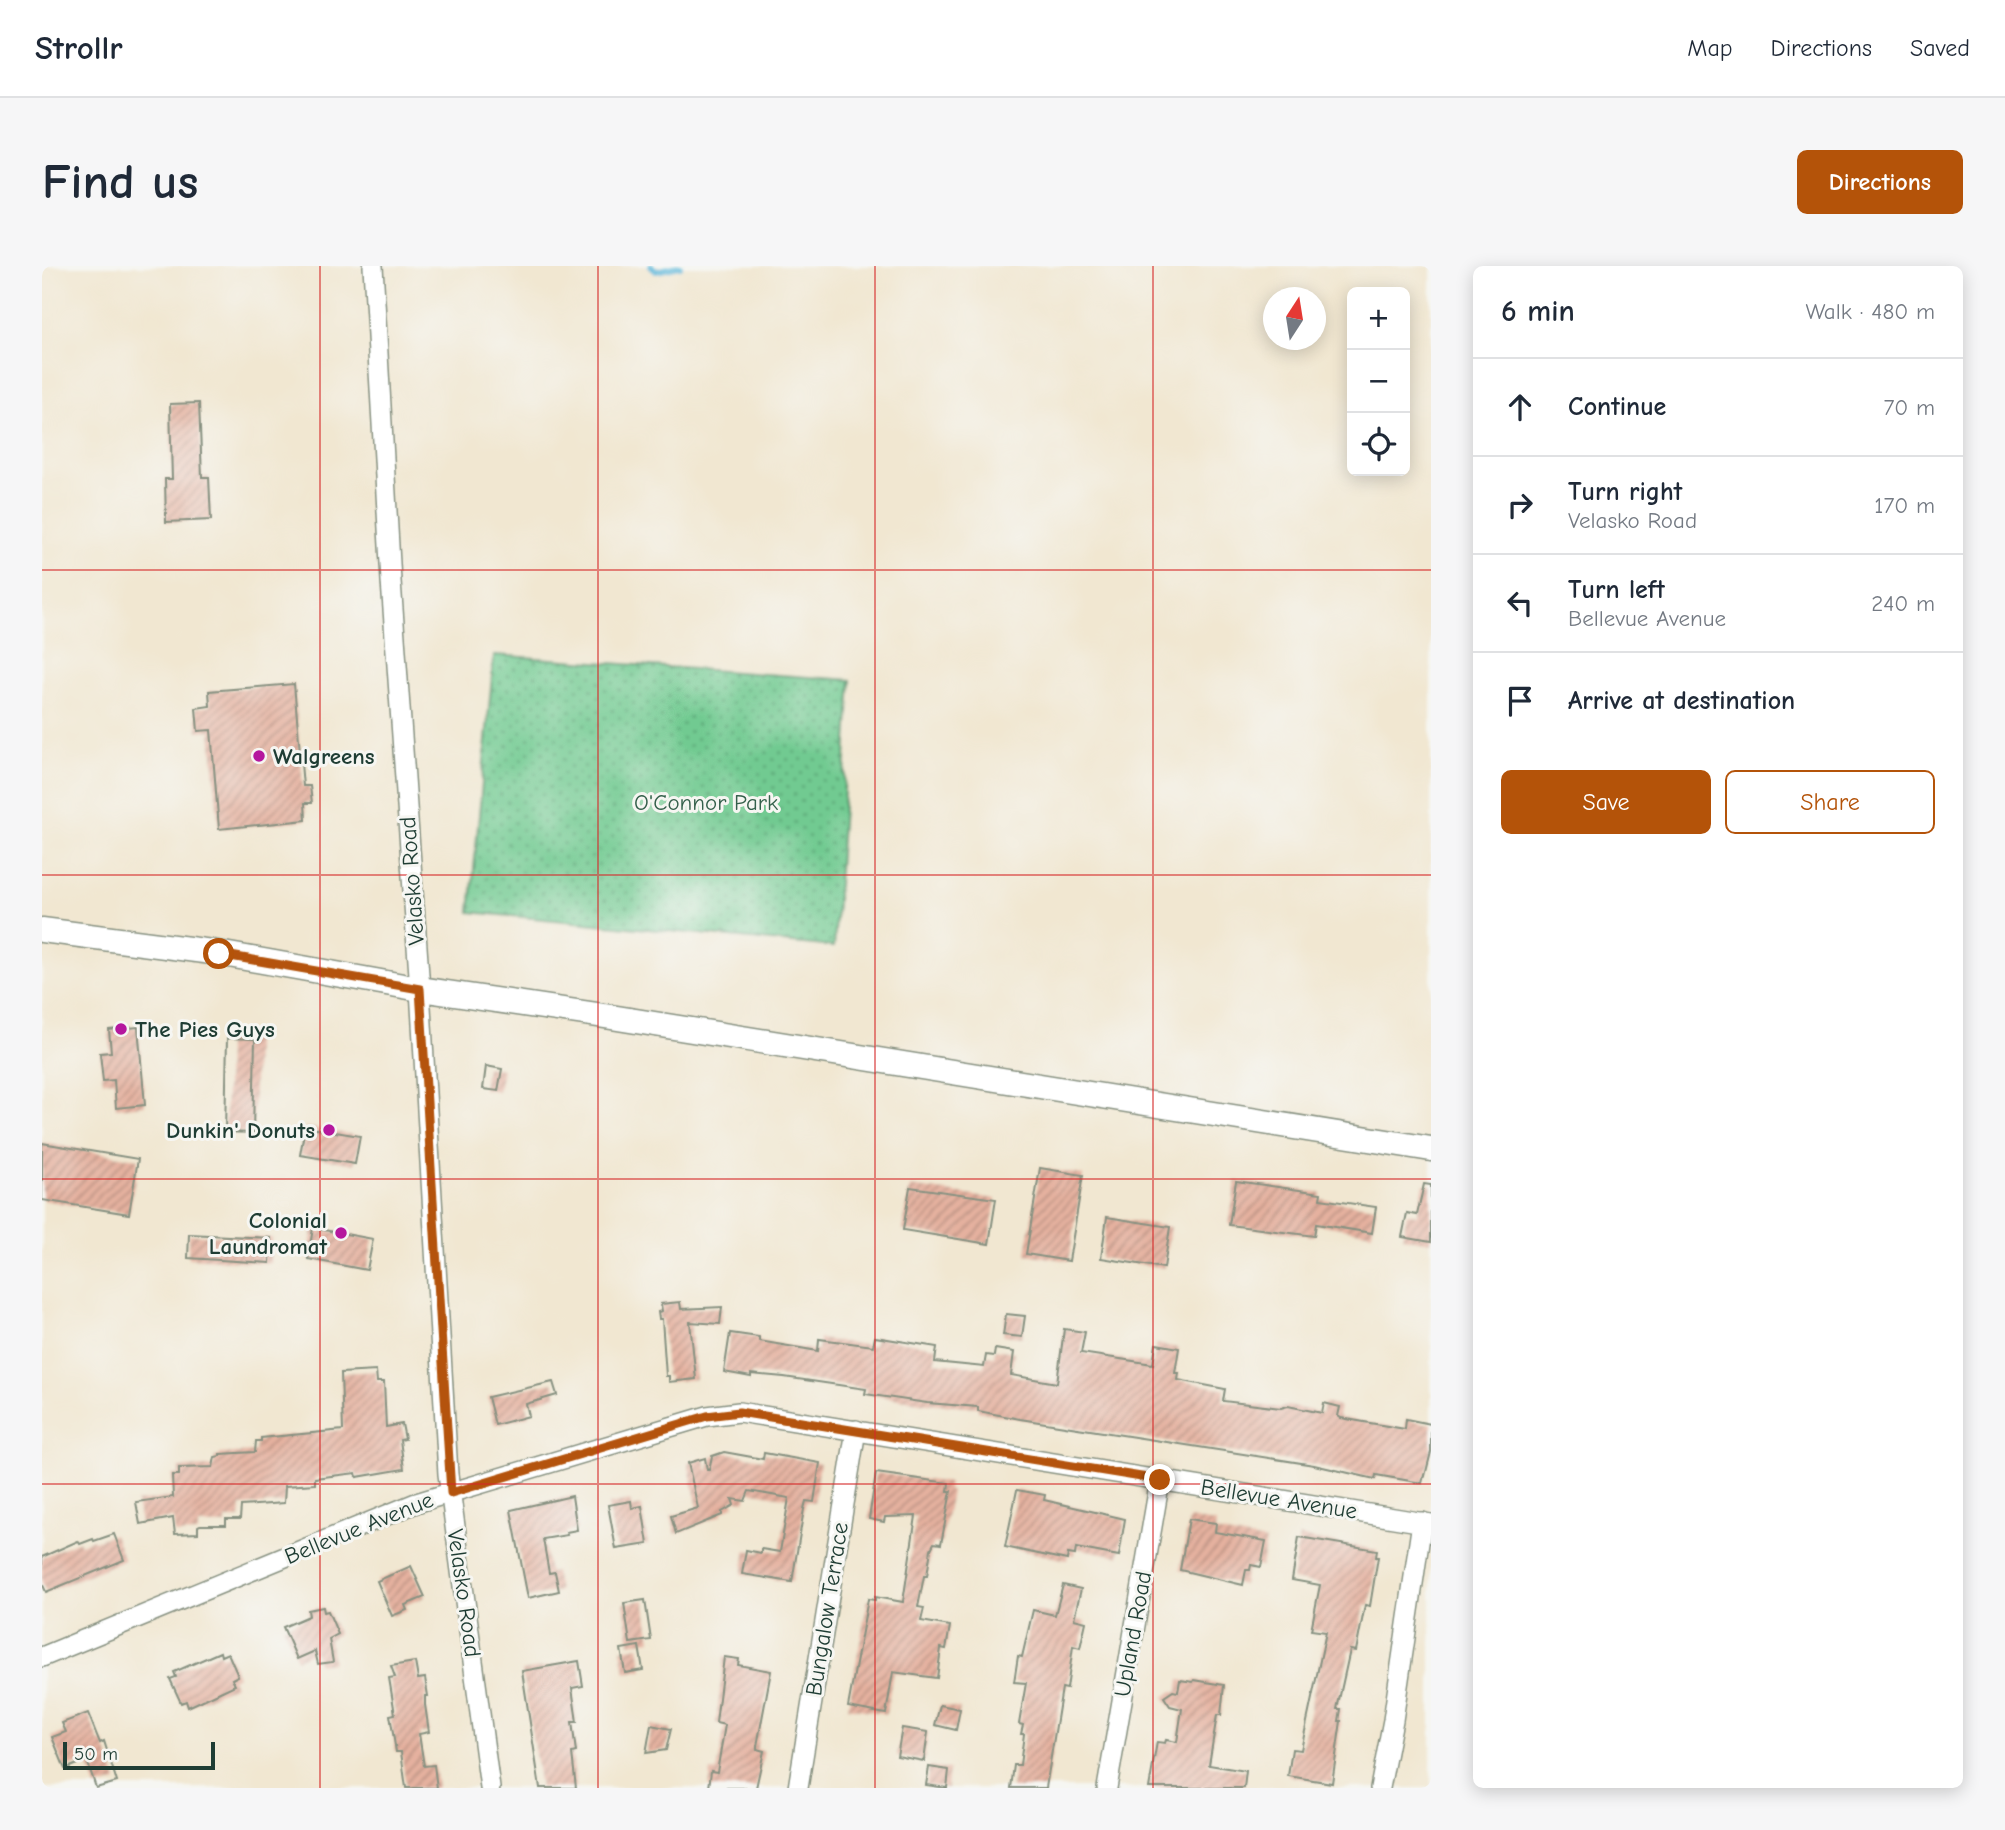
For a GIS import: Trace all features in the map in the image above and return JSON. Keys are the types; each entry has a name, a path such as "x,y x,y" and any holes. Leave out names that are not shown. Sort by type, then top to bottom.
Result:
{"main road":[{"path":"42,930 212,953 420,989 611,1017 1431,1149"}],"street":[{"name":"Velasko Road","path":"373,266 451,1493 490,1788"},
{"name":"Bellevue Avenue","path":"42,1657 416,1503 707,1416 739,1412 1426,1523"},
{"name":"Bungalow Terrace","path":"798,1788 856,1430"},
{"name":"Upland Road","path":"1107,1788 1160,1480"},
{"path":"1380,1788 1426,1523"}],"green space":[{"name":"O'Connor Park","path":"494,655 851,680 834,947 470,912"}],"building":[{"path":"199,403 202,477 209,477 211,520 166,522 165,479 172,479 170,404"},
{"path":"294,684 303,786 310,786 312,803 305,803 306,820 219,829 211,730 198,731 196,708 210,706 209,691"},
{"path":"138,1027 145,1105 116,1108 114,1080 103,1081 100,1053 111,1052 109,1030"},
{"path":"227,1038 255,1039 253,1133 225,1132"},
{"path":"486,1066 502,1069 498,1091 483,1089"},
{"path":"305,1127 360,1136 355,1164 300,1155"},
{"path":"42,1143 138,1159 129,1214 42,1200"},
{"path":"1040,1168 1083,1175 1069,1261 1026,1254"},
{"path":"1236,1181 1321,1193 1320,1199 1376,1207 1372,1233 1316,1224 1314,1236 1229,1225"},
{"path":"1424,1184 1431,1185 1431,1242 1402,1237 1407,1213 1417,1215"},
{"path":"910,1187 996,1199 989,1244 903,1230"},
{"path":"1107,1217 1170,1227 1164,1268 1101,1258"},
{"path":"313,1228 373,1239 367,1270 308,1259"},
{"path":"189,1234 271,1238 270,1263 188,1258"},
{"path":"680,1302 681,1309 722,1307 720,1324 690,1322 696,1379 669,1382 669,1376 666,1376 662,1319 659,1319 658,1312 662,1311 661,1304"},
{"path":"1006,1314 1025,1316 1022,1337 1003,1335"},
{"path":"1064,1329 1085,1332 1081,1353 1153,1364 1156,1344 1179,1348 1175,1373 1179,1373 1178,1380 1225,1389 1223,1401 1281,1408 1288,1406 1322,1413 1324,1403 1340,1407 1338,1416 1341,1418 1405,1429 1406,1419 1431,1424 1431,1452 1425,1476 1422,1483 1376,1475 1375,1479 1314,1465 1020,1419 978,1411 978,1407 865,1394 866,1389 784,1377 751,1374 751,1377 724,1372 730,1333 818,1351 819,1339 873,1346 875,1337 937,1347 935,1362 984,1367 986,1355 994,1356 995,1349 1014,1352 1011,1375 1057,1383"},
{"path":"376,1371 377,1382 384,1382 386,1427 402,1424 405,1439 400,1440 404,1469 357,1477 356,1473 315,1478 315,1484 285,1486 284,1503 241,1506 240,1519 226,1519 226,1525 200,1525 198,1533 175,1534 173,1518 140,1524 136,1502 173,1497 172,1475 179,1475 179,1468 213,1467 215,1457 220,1454 255,1452 256,1441 261,1441 261,1438 343,1430 341,1373"},
{"path":"553,1382 557,1395 526,1404 529,1416 495,1425 488,1397"},
{"path":"724,1452 763,1459 764,1453 820,1463 814,1502 806,1501 804,1509 792,1582 742,1574 746,1550 761,1553 761,1549 780,1552 789,1498 749,1491 745,1501 732,1499 734,1505 722,1512 722,1515 676,1534 671,1516 698,1508 688,1463 705,1458 709,1470 712,1456"},
{"path":"876,1473 949,1483 948,1491 951,1491 941,1544 934,1543 931,1549 918,1607 924,1608 921,1621 950,1626 946,1649 941,1648 937,1678 893,1672 886,1714 848,1707 868,1599 875,1600 875,1597 903,1602 916,1516 885,1517 884,1522 869,1519"},
{"path":"1017,1490 1045,1495 1044,1500 1125,1519 1119,1556 1076,1548 1075,1555 1068,1554 1067,1560 1005,1547"},
{"path":"572,1496 577,1530 566,1532 567,1535 543,1539 549,1573 555,1572 559,1591 528,1598 511,1510"},
{"path":"631,1501 632,1508 642,1506 648,1544 616,1549 608,1505"},
{"path":"1189,1519 1216,1523 1215,1532 1266,1541 1261,1567 1251,1565 1250,1570 1246,1570 1243,1585 1180,1570"},
{"path":"114,1534 124,1560 46,1592 42,1583 42,1557 78,1541 80,1544"},
{"path":"1299,1537 1377,1550 1378,1557 1370,1606 1365,1605 1356,1651 1350,1650 1337,1709 1341,1709 1341,1721 1332,1783 1288,1776 1292,1749 1301,1750 1326,1632 1311,1630 1320,1585 1292,1580"},
{"path":"411,1566 425,1597 405,1605 407,1610 392,1616 377,1581"},
{"path":"1063,1585 1081,1589 1074,1619 1086,1622 1080,1648 1073,1646 1067,1689 1062,1688 1046,1788 1011,1788 1014,1765 1020,1765 1024,1734 1021,1734 1023,1725 1019,1724 1026,1683 1014,1682 1018,1656 1022,1657 1033,1610 1055,1615"},
{"path":"645,1600 651,1640 630,1643 624,1603"},
{"path":"323,1607 324,1612 328,1611 338,1634 329,1639 333,1662 318,1664 315,1651 297,1659 283,1627 309,1616 308,1610"},
{"path":"639,1646 643,1670 625,1673 621,1649"},
{"path":"220,1652 221,1656 228,1653 238,1676 232,1679 235,1685 188,1707 186,1701 181,1703 170,1679 176,1677 174,1672"},
{"path":"724,1657 739,1659 738,1665 771,1671 757,1746 757,1749 764,1751 756,1788 709,1788 711,1771 717,1772 725,1725 716,1723"},
{"path":"579,1661 583,1686 572,1688 577,1722 572,1722 576,1752 572,1753 576,1788 540,1788 522,1671"},
{"path":"415,1662 418,1679 425,1678 428,1696 425,1696 425,1705 429,1732 419,1734 424,1766 434,1765 437,1788 406,1788 401,1752 396,1752 390,1715 395,1714 389,1678 395,1677 391,1666"},
{"path":"1180,1680 1224,1685 1221,1715 1217,1715 1209,1765 1246,1771 1244,1788 1149,1788 1157,1742 1177,1742 1182,1709 1170,1706 1164,1697 1173,1691 1178,1692"},
{"path":"940,1705 960,1709 956,1730 935,1725"},
{"path":"88,1713 100,1743 104,1741 117,1782 96,1788 87,1760 65,1769 52,1737 66,1732 62,1723"},
{"path":"651,1725 671,1729 666,1750 646,1753"},
{"path":"902,1728 928,1732 924,1761 897,1756"},
{"path":"929,1767 949,1770 947,1788 926,1785"}],"waterway":[{"path":"651,266 656,271 680,266"}],"place":[{"name":"Walgreens","path":"259,756"},
{"name":"The Pies Guys","path":"121,1029"},
{"name":"Dunkin' Donuts","path":"329,1130"},
{"name":"Colonial Laundromat","path":"341,1233"}],"route":[{"path":"219,954 420,989 451,1493 707,1416 739,1412 1160,1480"}]}
